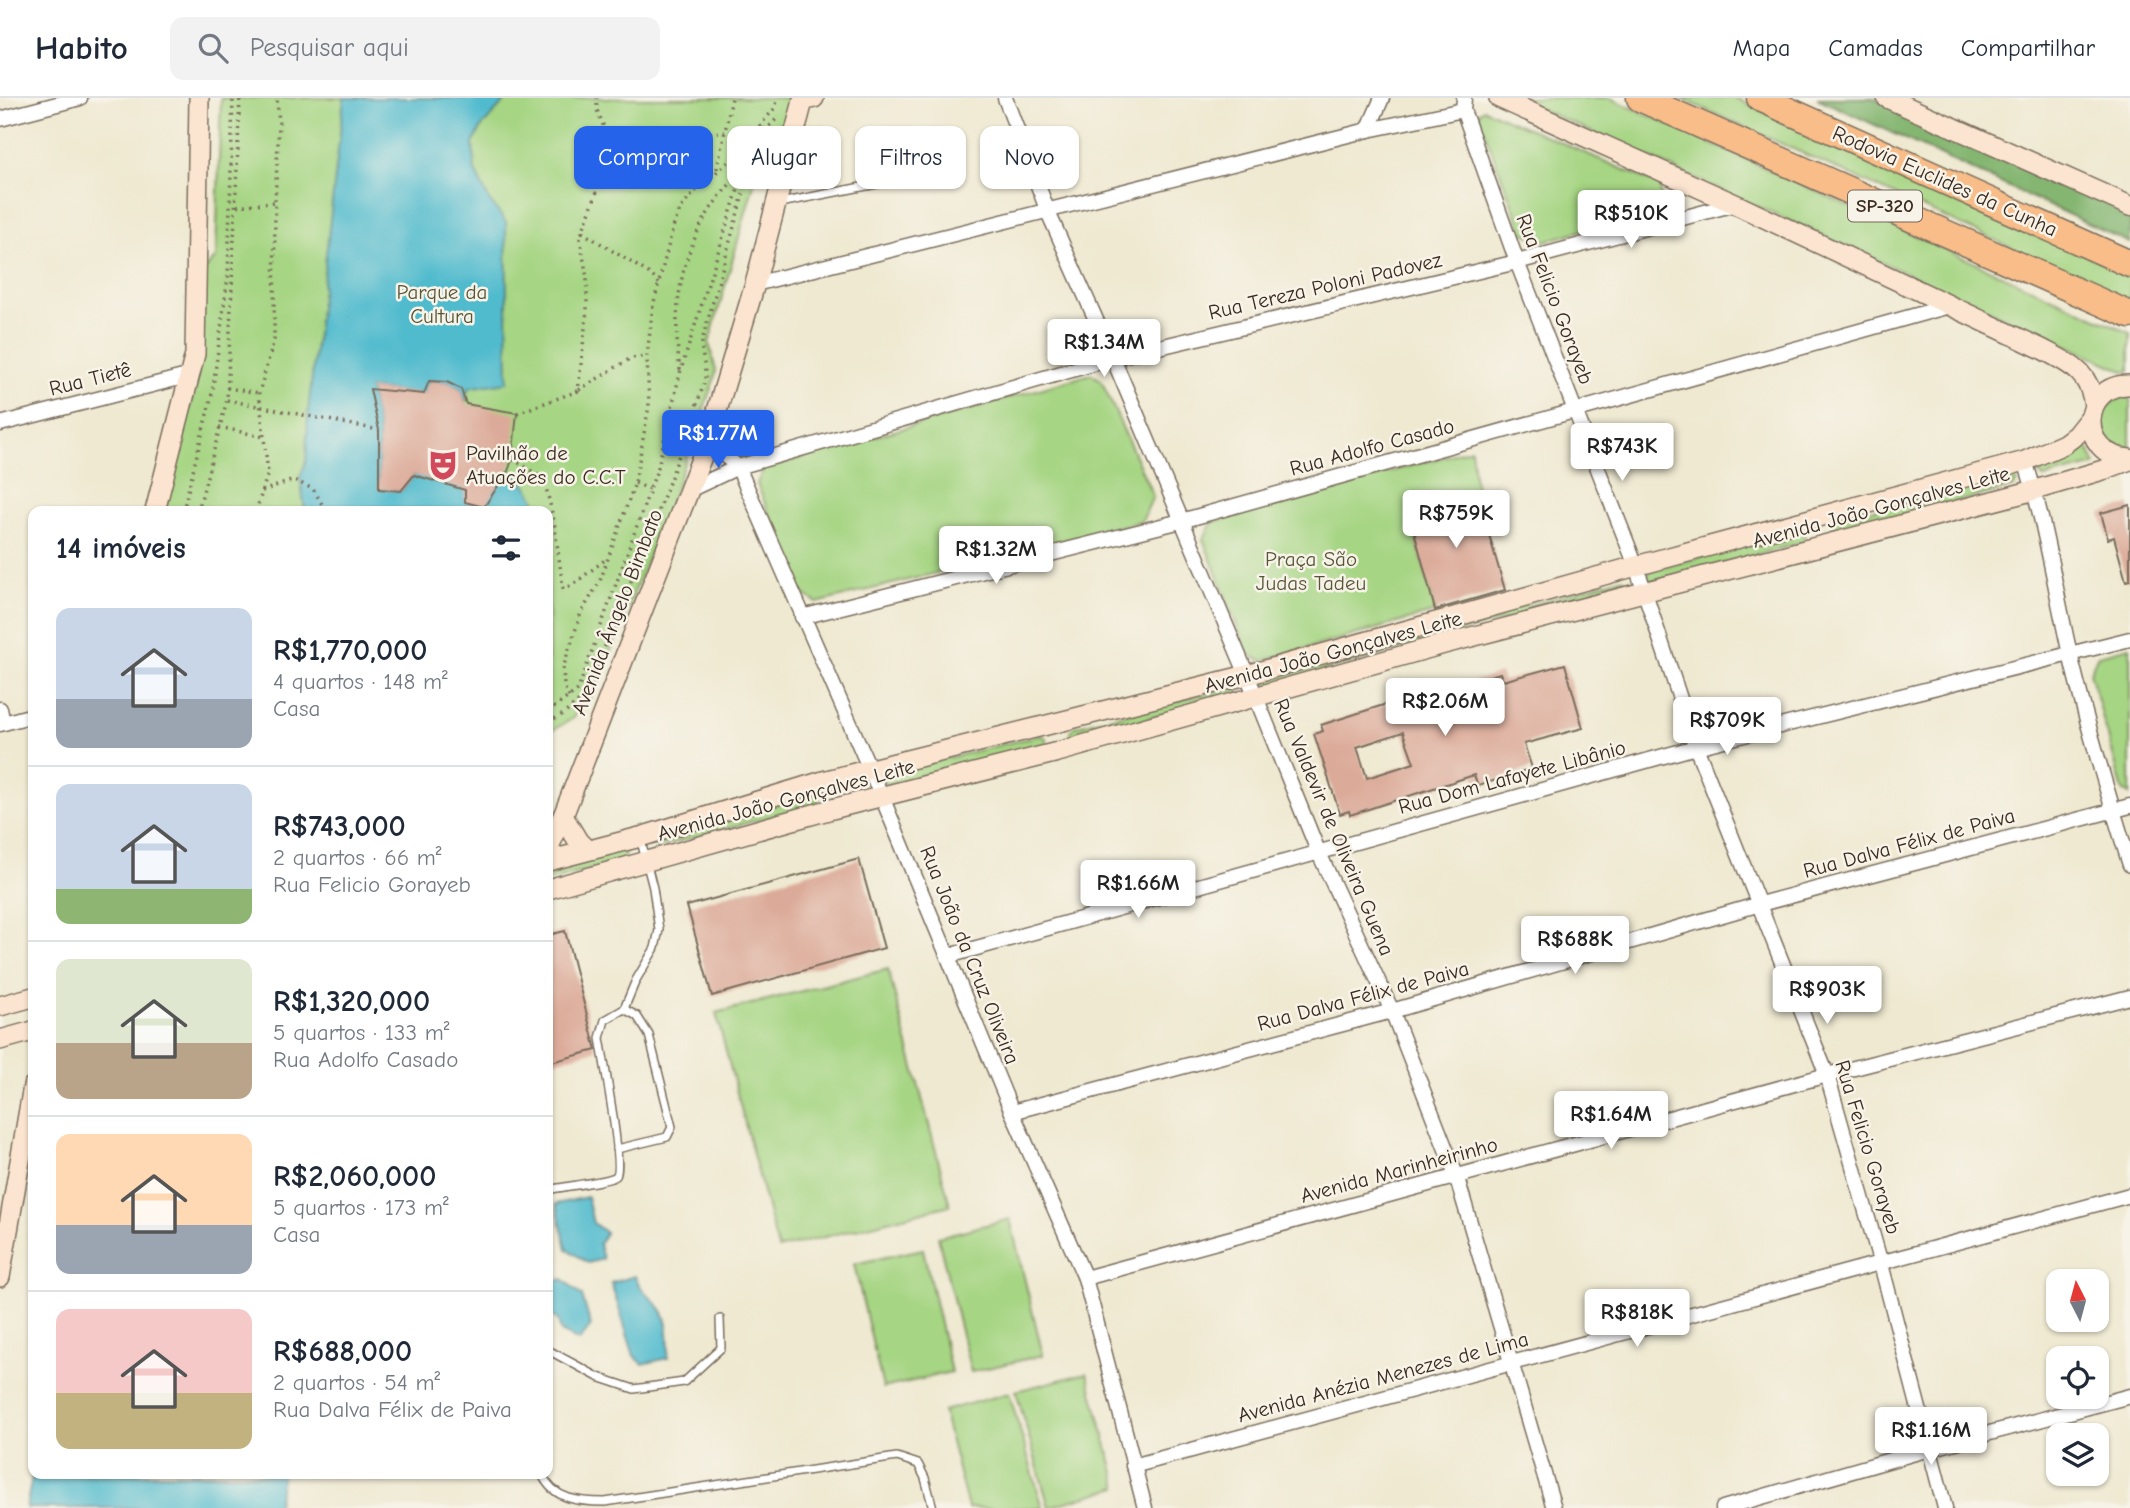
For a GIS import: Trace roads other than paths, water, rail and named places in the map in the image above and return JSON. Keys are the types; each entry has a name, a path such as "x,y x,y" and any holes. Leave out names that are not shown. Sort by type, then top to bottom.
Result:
{"highway":[{"name":"SP-320","path":"1640,98 2130,315"},
{"name":"Rodovia Euclides da Cunha","path":"1760,98 2130,264"}],"main road":[{"path":"156,506 195,354 199,98"},
{"path":"1499,98 1735,204 2073,366 2085,377 2092,389 2091,428 2101,448 2110,455 2130,459"},
{"path":"1887,98 2130,206"},
{"name":"Avenida Ângelo Bimbato","path":"553,838 708,441 755,284 801,99"},
{"name":"Avenida João Gonçalves Leite","path":"553,860 640,837 823,781 1052,726 1247,675 2025,461 2064,444 2076,435 2102,395 2112,388 2128,385"},
{"name":"Avenida João Gonçalves Leite","path":"553,888 832,809 1058,752 1444,645 2035,490 2130,459"},
{"path":"1819,517 1826,544"},
{"path":"1437,622 1444,645"},
{"path":"1052,726 1058,752"},
{"path":"823,781 832,809"},
{"path":"563,816 578,841 587,850"},
{"path":"0,1006 28,998"},
{"path":"0,1040 28,1032"},
{"path":"0,1278 6,1212 28,1109"}],"street":[{"path":"0,119 80,98"},
{"name":"Rua Valdevir de Oliveira Guena","path":"1005,98 1048,212 1247,675 1318,851 1392,1011 1455,1175 1553,1508"},
{"path":"1368,130 1382,98"},
{"path":"755,284 1048,212 1464,104"},
{"name":"Rua Felicio Gorayeb","path":"1464,104 1517,262 1636,566 1643,594 1696,747 1827,1075 1881,1264 1945,1508"},
{"name":"Rua Tereza Poloni Padovez","path":"687,491 737,467 1113,358 1517,262 1735,204"},
{"name":"Rua Adolfo Casado","path":"802,617 1181,521 1949,306"},
{"name":"Rua Tietê","path":"0,424 191,375"},
{"name":"Rua João da Cruz Oliveira","path":"708,441 737,467 882,797 1012,1112 1085,1278 1145,1508"},
{"path":"2025,461 2035,490 2070,654 2130,865"},
{"name":"Rua Dom Lafayete Libânio","path":"948,956 1696,747 2130,639"},
{"path":"1,719 28,716"},
{"name":"Rua Dalva Félix de Paiva","path":"1012,1112 1392,1011 1760,904 2130,806"},
{"name":"Avenida Marinheirinho","path":"1085,1278 1455,1175 2130,997"},
{"name":"Avenida Anézia Menezes de Lima","path":"1133,1466 2130,1195"},
{"path":"1723,1508 1929,1449 2130,1396"}],"lane":[{"path":"776,204 855,188"},
{"path":"553,1189 607,1180 615,1177 620,1167 600,1038 604,1020 624,1009 636,980 655,948 659,930 640,837"},
{"path":"617,1149 667,1137 672,1126 649,1035 636,1017 624,1009"},
{"path":"553,1353 598,1377 634,1389 656,1387 684,1381 721,1349 720,1319"},
{"path":"545,1479 553,1490 564,1497 583,1502 605,1502 897,1457 918,1464 925,1478 933,1508"}],"water":[{"path":"344,98 508,98 482,126 473,144 475,171 489,200 506,222 508,382 468,388 465,404 461,389 447,382 429,381 424,394 370,389 379,430 379,488 401,491 414,475 508,471 528,487 536,506 304,506 300,477 306,461 308,412"},
{"path":"587,1197 593,1223 606,1233 599,1244 603,1259 588,1263 567,1249 556,1204"},
{"path":"635,1276 639,1285 663,1313 668,1332 668,1358 643,1364 634,1356 611,1283"},
{"path":"563,1279 582,1296 591,1326 579,1341 561,1332 558,1320 553,1317 553,1282"},
{"path":"32,1479 282,1479 276,1508 26,1508"}],"place":[{"name":"Pavilhão de Atuações do C.C.T","path":"443,465"}],"park label":[{"name":"Parque da Cultura","path":"442,304"},
{"name":"Praça São Judas Tadeu","path":"1311,571"}]}
